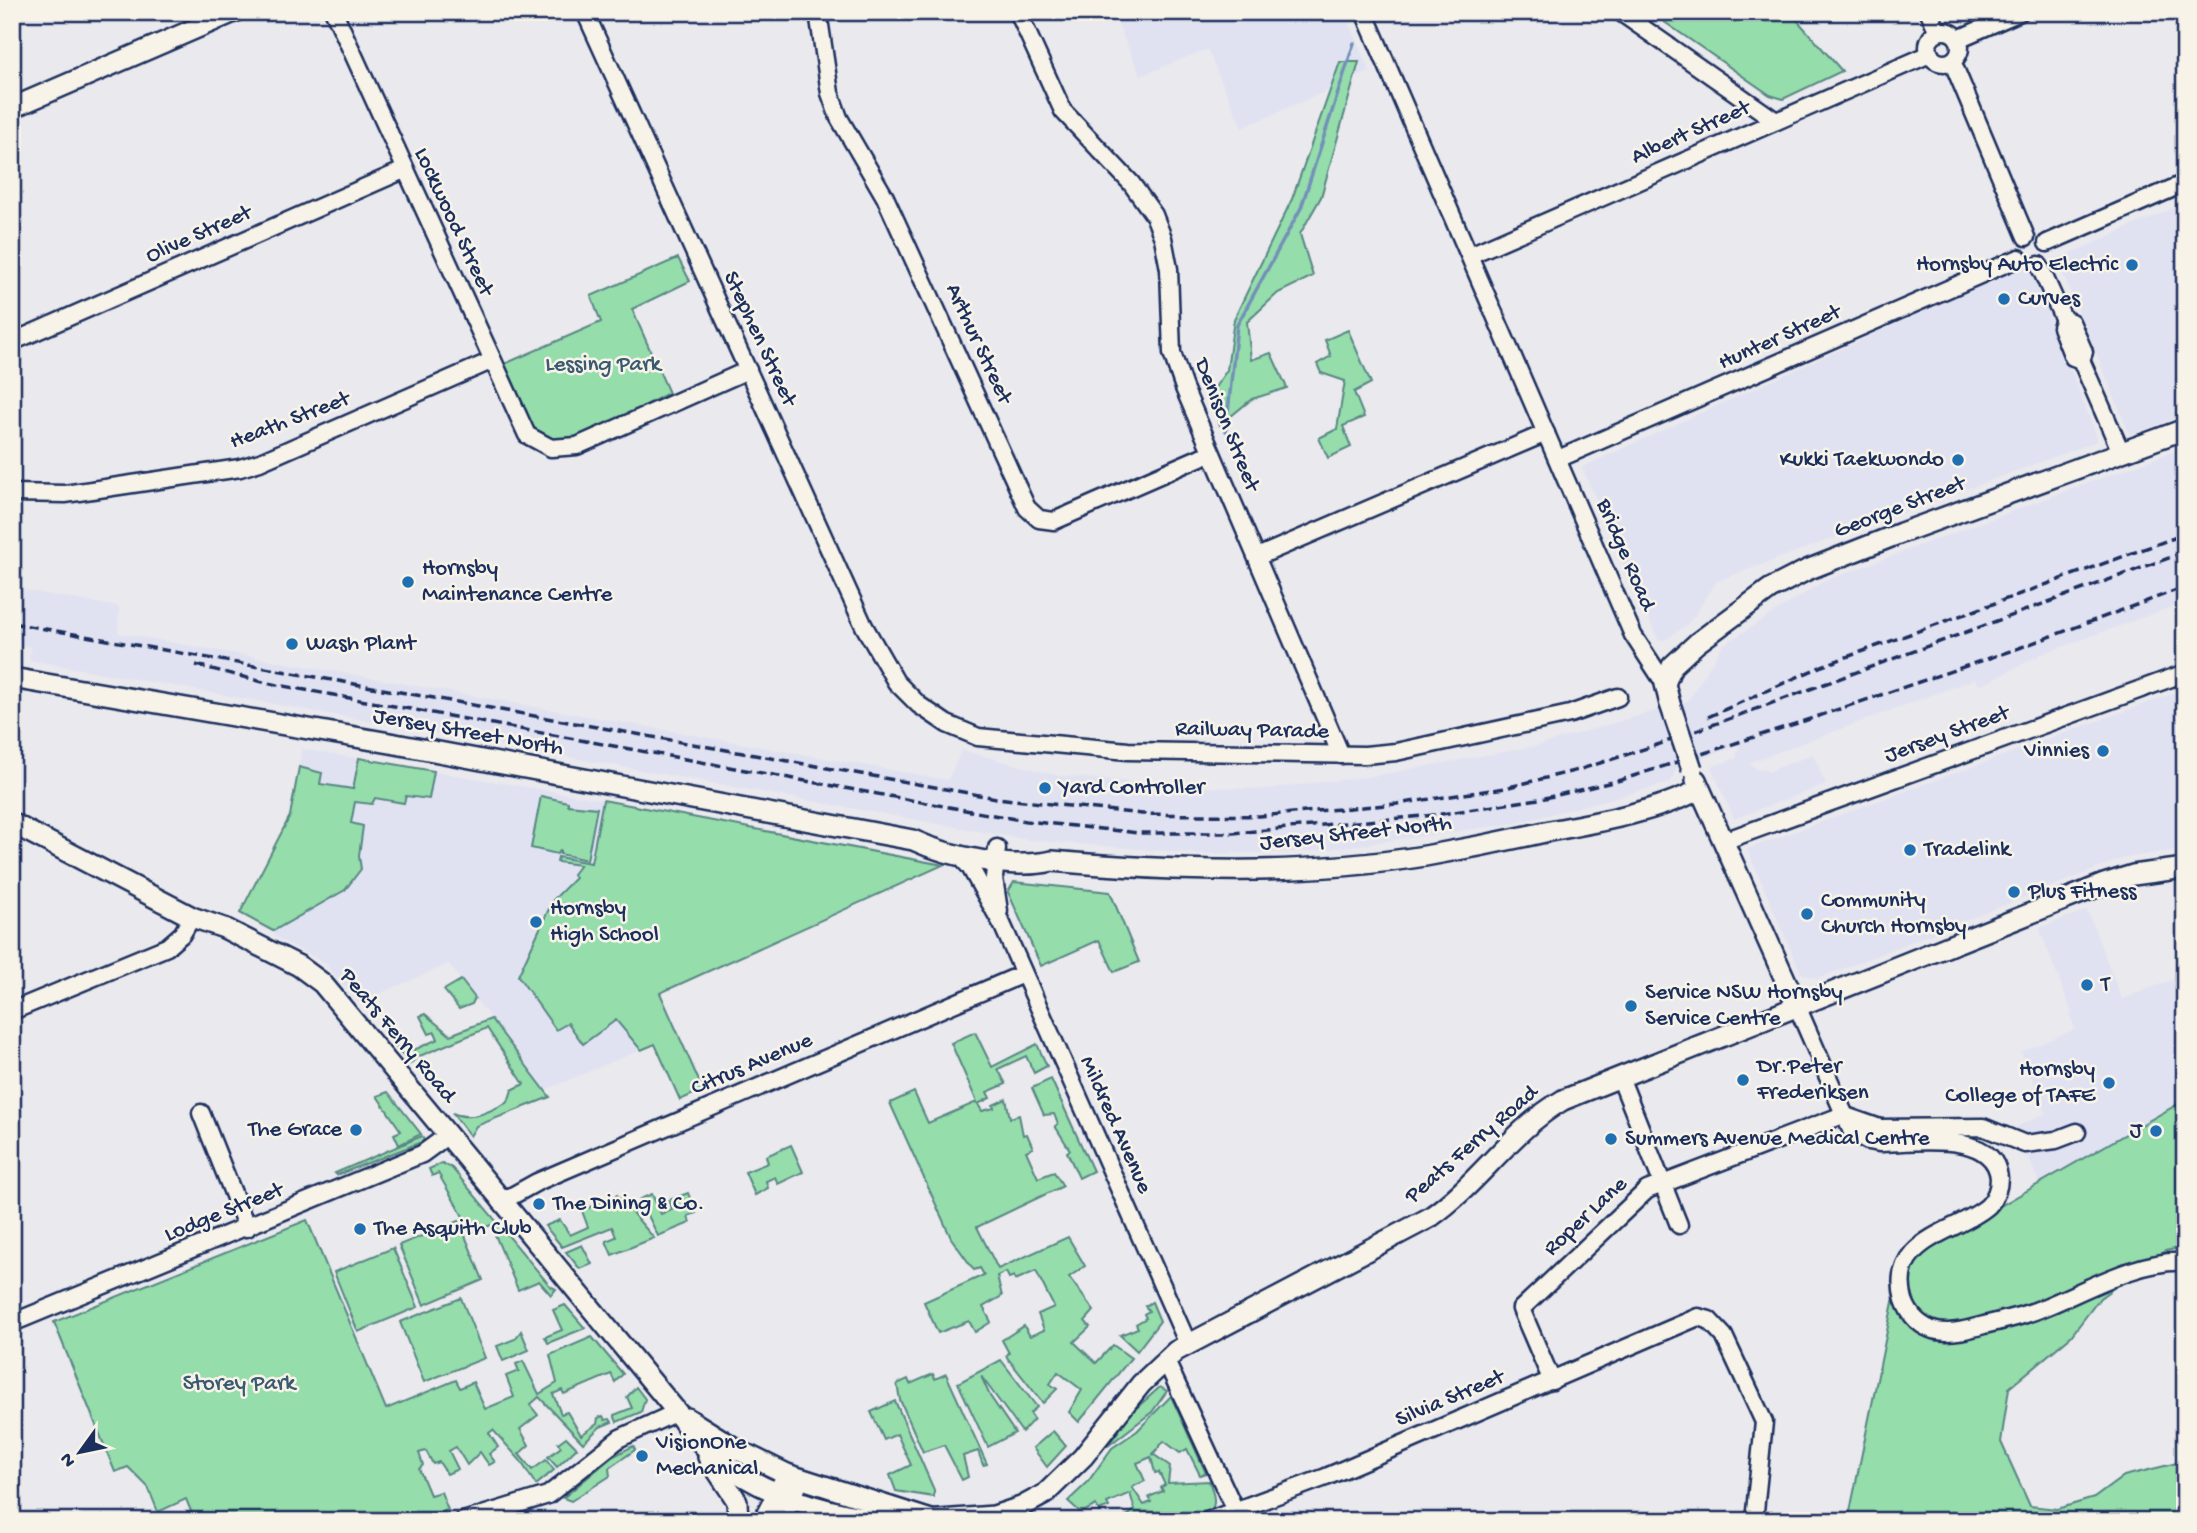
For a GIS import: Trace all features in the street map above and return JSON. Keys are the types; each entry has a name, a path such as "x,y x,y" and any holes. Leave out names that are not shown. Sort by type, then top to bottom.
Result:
{"main road":[{"path":"12,108 234,12"},
{"name":"George Street","path":"1665,684 1672,666 1696,643 1770,589 1807,570 2185,429"},
{"name":"Jersey Street North","path":"12,678 390,743 914,840 935,838 997,854"},
{"name":"Bridge Road","path":"1665,684 1699,790 1797,1006"},
{"name":"Jersey Street North","path":"914,840 934,850 958,854 1036,854 1052,861 1220,870 1301,868 1406,859 1580,825 1668,804 1699,790"},
{"name":"Peats Ferry Road","path":"12,823 192,917 214,936 289,974 312,990 444,1139 480,1191 501,1202 677,1412 689,1433 732,1468 784,1496 841,1514 885,1521"},
{"name":"Peats Ferry Road","path":"677,1412 738,1450 794,1476 902,1508 929,1520 994,1516 1021,1507 1045,1494 1063,1479 1142,1384 1188,1344 1429,1218 1464,1189 1538,1115 1563,1100 2116,880 2185,868"},
{"path":"689,1433 737,1501 738,1521"},
{"path":"763,1521 784,1496 794,1476"},
{"path":"780,1521 784,1496"}],"street":[{"name":"Lockwood Street","path":"334,12 527,435 540,445 563,449 577,446 748,370"},
{"name":"Stephen Street","path":"585,12 859,617 896,682"},
{"name":"Arthur Street","path":"818,12 830,93 839,118 885,197 1027,508 1039,519 1054,521 1210,453"},
{"name":"Denison Street","path":"1018,12 1063,111 1131,183 1154,215 1163,238 1169,269 1172,353 1210,453 1342,755"},
{"name":"Bridge Road","path":"1364,12 1633,635 1665,684"},
{"path":"1620,12 1776,121"},
{"path":"1929,12 1938,32"},
{"path":"1958,39 2020,12"},
{"path":"1938,32 1951,33 1958,39 1960,49 1952,61"},
{"path":"1938,32 1929,44 1930,54 1942,62 1952,61"},
{"name":"Albert Street","path":"1470,255 1930,54"},
{"path":"1952,61 2026,237"},
{"name":"Olive Street","path":"12,342 404,170"},
{"path":"2046,243 2185,183"},
{"path":"2026,237 2039,237 2046,243 2047,258 2039,265 2026,264 2020,258 2019,244 2026,237"},
{"name":"Hunter Street","path":"1558,459 2020,258"},
{"path":"2039,265 2064,320 2061,327 2073,357 2081,360 2121,452"},
{"name":"Heath Street","path":"12,493 65,494 240,468 272,457 491,361"},
{"path":"1257,557 1546,433"},
{"name":"Jersey Street","path":"1724,841 2185,673"},
{"name":"Railway Parade","path":"896,682 934,717 978,737 1128,751 1342,755 1396,752 1570,714 1618,697"},
{"name":"Mildred Avenue","path":"958,854 970,867 1002,924 1188,1344"},
{"name":"Mildred Avenue","path":"997,854 995,891 1002,924"},
{"path":"12,1011 167,947 182,934 192,917"},
{"name":"Citrus Avenue","path":"501,1202 549,1176 1023,974"},
{"name":"Bridge Road","path":"1797,1006 1852,1132 1868,1141 1976,1146 1986,1152 1998,1171 1999,1183 1990,1205 1943,1229 1911,1256 1903,1276 1903,1296 1911,1314 1928,1329 1949,1332 2003,1320 2032,1312 2119,1275 2172,1261 2185,1262"},
{"path":"1620,1077 1679,1225"},
{"path":"201,1113 247,1228"},
{"path":"1843,1115 1880,1128 1983,1128 2020,1143 2056,1140 2077,1132"},
{"name":"Roper Lane","path":"1552,1381 1521,1309 1647,1190 1843,1115"},
{"name":"Lodge Street","path":"12,1323 422,1154 444,1139"},
{"name":"Silvia Street","path":"1207,1521 1236,1515 1698,1317 1709,1320 1724,1336 1764,1422 1754,1521"},
{"path":"1166,1361 1236,1515"},
{"path":"463,1521 548,1494 620,1438 677,1412"}],"shaded area":[{"path":"1112,12 1344,12 1370,72 1242,128 1207,49 1141,76"},
{"path":"2185,203 2185,415 2130,435 2057,259"},
{"path":"2022,267 2031,270 2097,437 2095,442 1717,581 1689,623 1665,640 1658,640 1582,467"},
{"path":"2185,447 2185,602 2042,654 1980,686 1975,679 1749,763 1758,770 1766,768 1768,772 1813,754 1826,784 1734,819 1711,767 1736,758 1739,745 1677,767 1670,783 1517,823 1308,852 1202,854 1028,840 29,660 31,647 12,642 12,588 119,607 118,633 948,780 962,750 1054,775 1174,786 1263,789 1373,776 1536,746 1688,701 1723,645 1824,581"},
{"path":"2185,689 2185,849 2124,858 1817,979 1801,973 1747,849"},
{"name":"Hornsby High School","path":"302,749 603,800 943,865 660,993 703,1090 680,1100 655,1044 545,1090 449,964 358,1003 325,963 275,937 273,931 240,913 290,816"},
{"name":"Hornsby College of TAFE","path":"2087,910 2122,999 2185,975 2185,1233 2053,1217 2016,1127 2046,1113 2021,1052 2075,1029 2070,1015 2072,1013 2039,928"},
{"path":"728,1509 729,1521 531,1520 561,1511"}],"green space":[{"path":"1650,12 1790,12 1842,71 1783,99 1770,95"},
{"path":"1340,62 1359,62 1321,197 1300,234 1313,276 1278,293 1247,322 1251,360 1271,353 1287,388 1252,399 1220,425 1209,396 1227,370 1234,319 1292,199"},
{"name":"Lessing Park","path":"678,258 690,281 632,309 669,393 583,436 549,440 537,433 521,410 502,365 601,322 591,296"},
{"path":"1348,330 1371,383 1354,392 1364,417 1343,426 1351,447 1328,458 1319,438 1337,429 1345,381 1321,373 1317,364 1331,356 1325,340"},
{"path":"359,758 434,771 429,799 406,796 404,803 375,798 372,804 355,802 351,823 363,826 359,856 361,869 345,890 273,931 240,913 290,816 299,767 322,773 320,784 353,789"},
{"path":"541,796 568,802 568,805 597,808 587,860 560,854 560,851 557,854 531,848"},
{"path":"603,800 943,865 660,993 703,1090 680,1100 655,1044 641,1050 616,1020 583,1044 568,1023 556,1030 518,976 553,900 575,878 573,874 580,865 557,862 558,857 591,863"},
{"path":"1014,882 1110,892 1139,962 1114,972 1099,940 1041,966 1008,892"},
{"path":"461,980 475,998 472,1004 459,1009 444,990"},
{"path":"425,1014 450,1035 491,1019 550,1097 476,1126 470,1136 452,1113 474,1116 488,1112 508,1102 512,1090 524,1084 487,1028 417,1057 410,1064 394,1045 408,1039 414,1050 438,1039 435,1032 429,1034 420,1016"},
{"path":"975,1032 992,1067 1037,1044 1047,1066 1034,1073 1026,1056 998,1069 1006,1084 987,1092 990,1098 978,1104 982,1111 994,1108 993,1105 1006,1099 1010,1118 1019,1115 1023,1135 1027,1134 1033,1148 1026,1151 1038,1178 1054,1172 1063,1186 977,1227 998,1269 1068,1237 1085,1266 1069,1277 1094,1311 1085,1321 1090,1327 1074,1342 1096,1363 1113,1345 1131,1358 1079,1422 1069,1412 1082,1390 1058,1372 1050,1384 1057,1389 1043,1403 1006,1356 1009,1353 1002,1340 1024,1326 1030,1336 1044,1330 1038,1314 1054,1307 1036,1271 1015,1280 1014,1276 1009,1278 1006,1272 997,1276 1002,1296 983,1307 991,1322 975,1332 969,1321 938,1333 924,1302 984,1275 980,1268 974,1270 951,1238 890,1103 914,1092 928,1123 977,1102 951,1043"},
{"path":"1051,1079 1093,1171 1079,1178 1067,1152 1070,1150 1055,1126 1058,1124 1054,1114 1044,1115 1032,1088"},
{"path":"388,1092 421,1134 399,1145 394,1134 401,1131 377,1096"},
{"path":"2185,1100 2185,1247 2165,1251 2100,1298 2071,1336 2009,1388 2001,1442 2030,1506 2057,1509 2094,1498 2124,1476 2185,1461 2185,1521 1848,1521 1901,1263"},
{"path":"422,1136 424,1141 337,1175 335,1173"},
{"path":"791,1145 803,1172 778,1184 775,1177 766,1181 768,1188 755,1195 745,1172 768,1163 766,1156"},
{"path":"442,1163 452,1168 550,1286 556,1289 551,1295 539,1281 518,1290 491,1225 472,1232 438,1173 432,1176 429,1169"},
{"path":"688,1193 696,1213 688,1216 690,1223 658,1236 640,1199 652,1194 661,1214 672,1209 669,1200"},
{"path":"617,1195 654,1238 612,1255 606,1241 616,1237 612,1227 562,1247 545,1226 560,1220 570,1235 588,1227 582,1211"},
{"name":"Storey Park","path":"307,1220 386,1409 456,1380 460,1388 473,1382 485,1409 514,1397 506,1376 519,1371 516,1364 523,1361 539,1394 557,1383 550,1355 592,1337 623,1374 615,1382 611,1374 564,1394 562,1390 553,1394 561,1414 567,1412 581,1435 597,1424 598,1418 603,1416 605,1420 610,1419 612,1422 600,1427 583,1443 539,1397 530,1405 538,1415 520,1429 529,1445 519,1454 532,1470 546,1460 554,1470 536,1485 520,1460 493,1430 489,1433 498,1447 489,1454 495,1462 489,1465 480,1452 467,1465 456,1447 449,1451 458,1469 447,1474 439,1462 433,1464 426,1451 419,1453 423,1465 419,1469 430,1495 441,1492 448,1510 407,1521 195,1521 186,1499 158,1512 148,1487 128,1467 115,1472 54,1322"},
{"path":"459,1221 483,1280 424,1305 399,1245"},
{"path":"582,1245 592,1264 580,1269 566,1252"},
{"path":"393,1248 418,1307 358,1332 334,1272"},
{"path":"461,1298 485,1358 424,1382 400,1322"},
{"path":"1152,1302 1160,1321 1137,1351 1120,1335 1138,1328 1136,1324 1146,1318 1144,1314 1149,1311 1145,1306"},
{"path":"565,1305 585,1328 548,1343 545,1337 562,1330 553,1310"},
{"path":"521,1331 529,1350 503,1361 497,1346 515,1339"},
{"path":"1001,1360 1037,1407 1030,1413 1034,1419 1022,1432 981,1376 990,1396 1015,1433 988,1447 958,1383"},
{"path":"933,1374 935,1379 946,1374 987,1464 983,1465 978,1451 963,1456 968,1477 962,1480 944,1445 923,1452 900,1400 897,1384 908,1379 910,1384"},
{"path":"636,1387 645,1399 641,1412 617,1422 614,1415 632,1408 627,1397"},
{"path":"1160,1387 1167,1391 1152,1412 1108,1446 1131,1413"},
{"path":"1171,1396 1206,1473 1200,1475 1187,1449 1180,1453 1164,1441 1153,1454 1170,1466 1168,1483 1209,1481 1214,1500 1210,1511 1201,1517 1173,1522 1120,1521 1135,1510 1130,1493 1107,1503 1109,1507 1099,1511 1096,1505 1079,1511 1068,1501 1087,1483 1112,1448 1137,1431","holes":["1151,1457 1155,1473 1159,1472 1165,1485 1161,1487 1163,1491 1149,1497 1151,1502 1144,1505 1132,1487 1145,1481 1137,1463"]},
{"path":"895,1401 934,1490 934,1497 896,1491 890,1475 911,1465 897,1434 884,1440 871,1412"},
{"path":"1053,1431 1066,1446 1047,1467 1033,1448"},
{"path":"566,1437 577,1448 557,1467 548,1457 561,1447 558,1443"},
{"path":"633,1446 635,1450 609,1468 610,1476 571,1501 563,1498 612,1457"}],"waterway":[{"path":"1226,431 1237,325 1301,208 1354,43"}],"railway":[{"path":"1708,717 1822,666 2185,534"},
{"path":"12,623 996,798 1142,814 1259,816 1397,804 1505,788 1578,770 1663,743 2185,552"},
{"path":"196,665 267,683 1026,821 1139,833 1233,833 1435,815 1545,798 1621,780 2019,648 2185,587"}],"place":[{"name":"Hornsby Auto Electric","path":"2132,265"},
{"name":"Curves","path":"2004,299"},
{"name":"Kukki Taekwondo","path":"1958,460"},
{"name":"Hornsby Maintenance Centre","path":"408,582"},
{"name":"Wash Plant","path":"292,644"},
{"name":"Vinnies","path":"2103,751"},
{"name":"Yard Controller","path":"1045,788"},
{"name":"Tradelink","path":"1910,850"},
{"name":"Plus Fitness","path":"2014,892"},
{"name":"Community Church Hornsby","path":"1807,914"},
{"name":"Hornsby High School","path":"536,922"},
{"name":"T","path":"2087,985"},
{"name":"Service NSW Hornsby Service Centre","path":"1631,1006"},
{"name":"Dr.Peter Frederiksen","path":"1743,1080"},
{"name":"Hornsby College of TAFE","path":"2109,1083"},
{"name":"The Grace","path":"356,1130"},
{"name":"J","path":"2156,1131"},
{"name":"Summers Avenue Medical Centre","path":"1611,1139"},
{"name":"The Dining & Co.","path":"539,1204"},
{"name":"The Asquith Club","path":"360,1229"},
{"name":"VisionOne Mechanical","path":"642,1456"}]}
